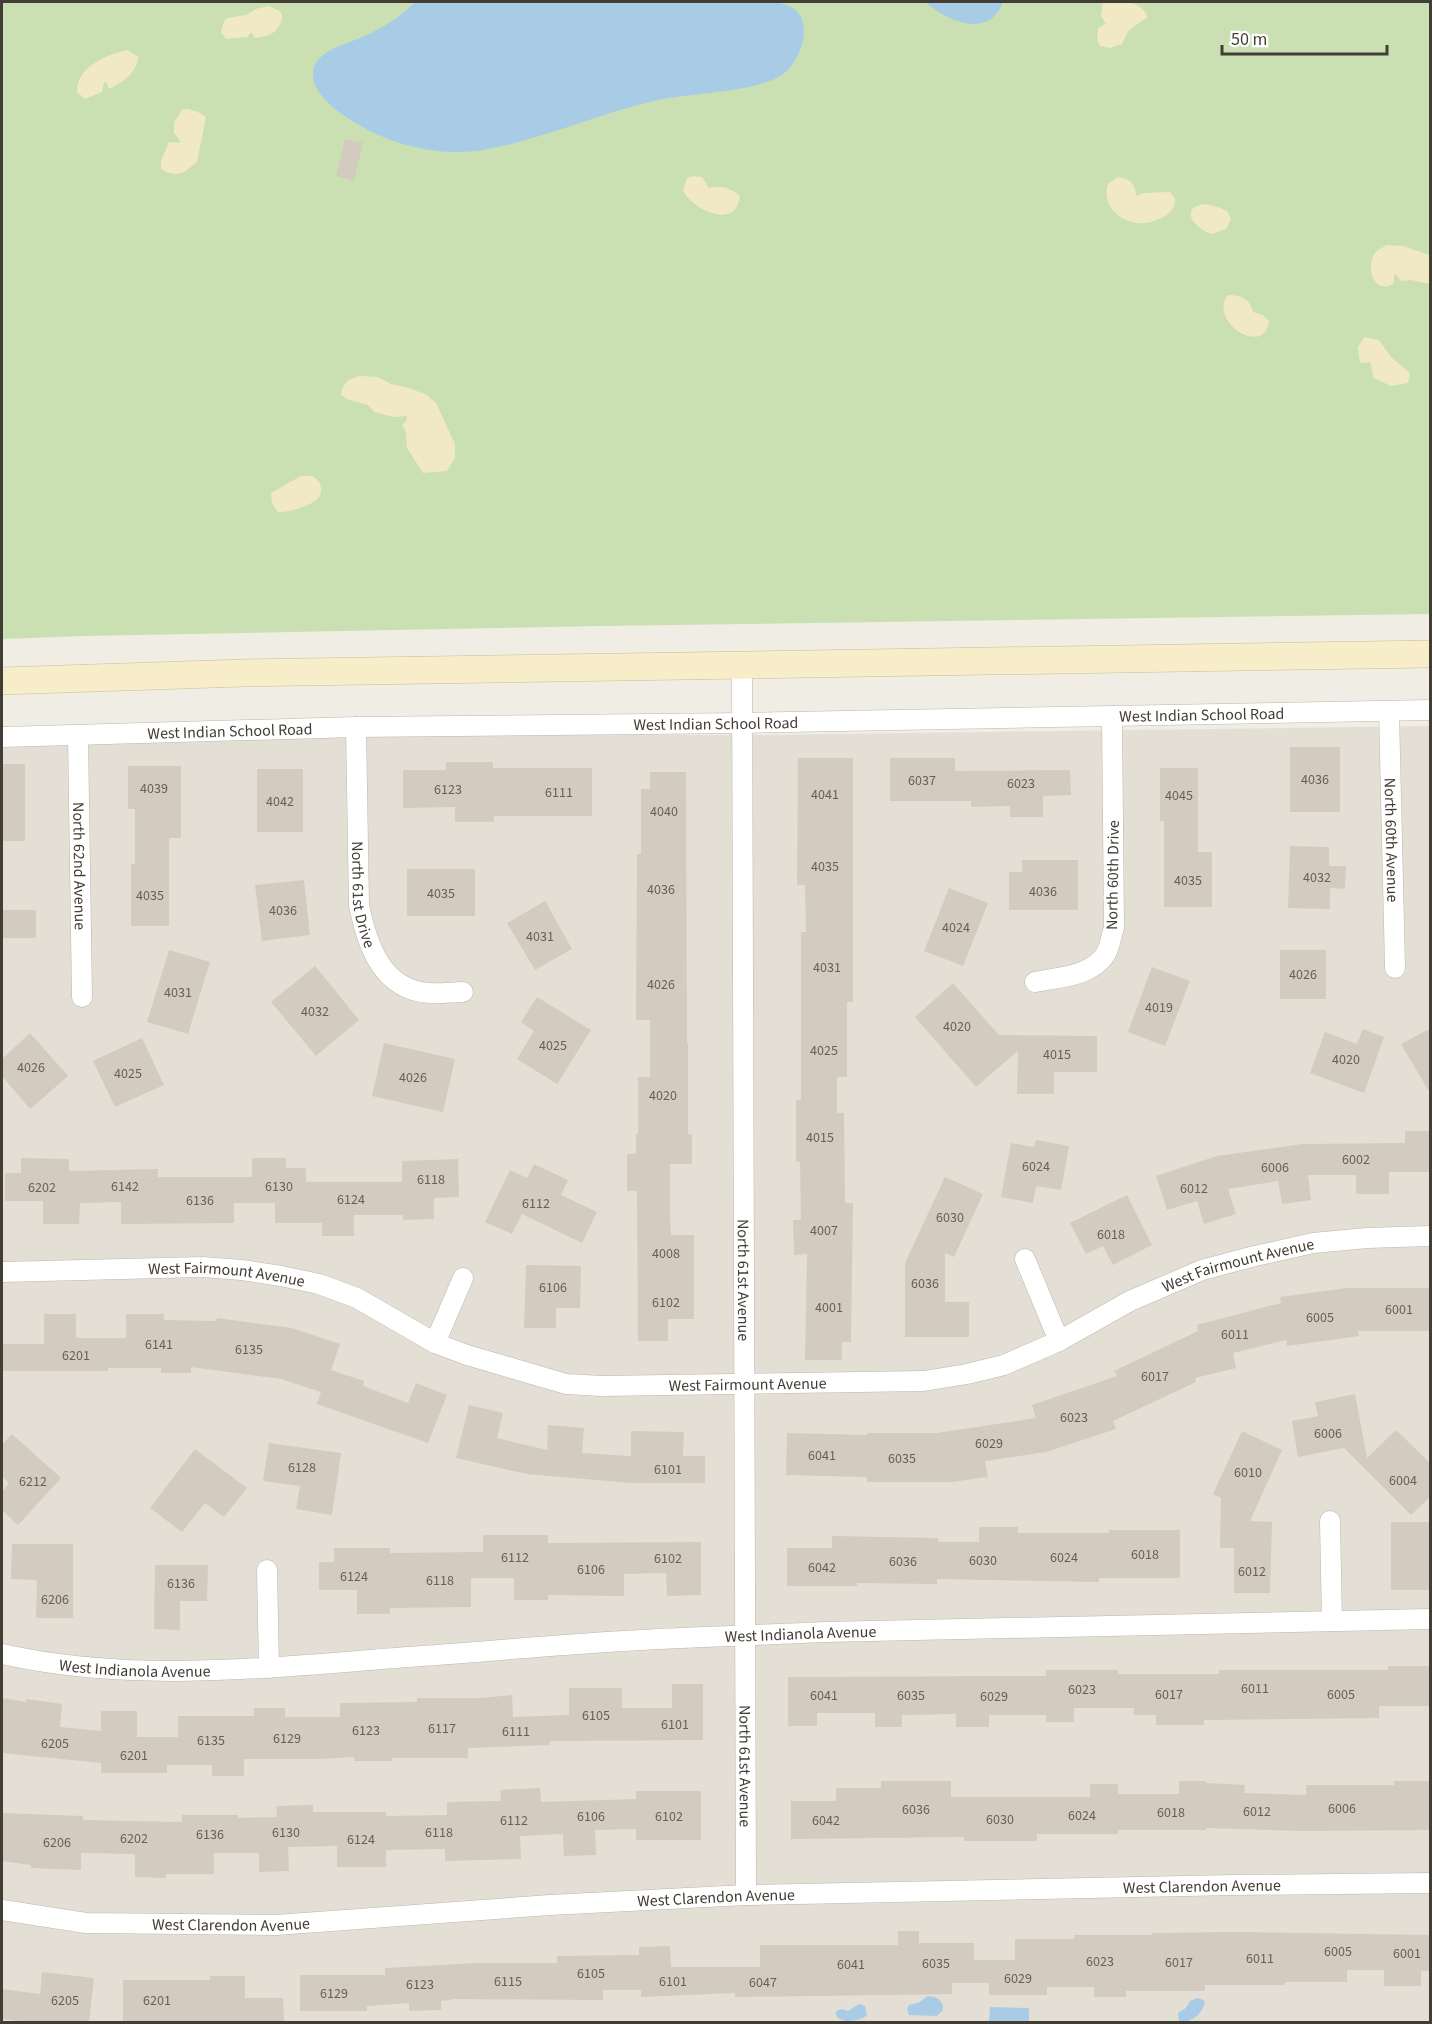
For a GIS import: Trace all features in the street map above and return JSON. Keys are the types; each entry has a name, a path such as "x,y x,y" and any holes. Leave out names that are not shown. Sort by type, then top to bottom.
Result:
{"main road":[{"path":"2,681 122,676 1431,654"}],"street":[{"name":"North 61st Avenue","path":"742,665 746,1895"},
{"name":"West Indian School Road","path":"2,737 356,728 1431,710"},
{"name":"North 60th Avenue","path":"1389,711 1395,968"},
{"name":"North 60th Drive","path":"1035,982 1074,975 1093,968 1106,954 1114,928 1112,716"},
{"name":"North 61st Drive","path":"356,728 359,904 364,932 374,956 399,985 428,993 463,992"},
{"name":"North 62nd Avenue","path":"78,736 82,997"},
{"name":"West Fairmount Avenue","path":"2,1272 202,1268 242,1270 281,1276 319,1284 357,1298 435,1343 476,1358 566,1384 743,1385 924,1381 1004,1365 1059,1341 1130,1301 1202,1270 1313,1243 1431,1236"},
{"path":"1026,1259 1059,1341"},
{"path":"435,1343 463,1278"},
{"path":"1330,1521 1332,1621"},
{"path":"267,1570 269,1668"},
{"name":"West Indianola Avenue","path":"2,1654 68,1665 129,1670 269,1668 625,1641 744,1635 1431,1619"},
{"name":"West Clarendon Avenue","path":"2,1910 86,1923 276,1925 550,1905 746,1895 1431,1883"}],"shaded area":[{"path":"1430,726 1430,2022 2,2022 2,733 764,735"}],"green space":[{"path":"2,2 1430,2 1430,614 602,626 2,639"}],"sand":[{"path":"1103,2 1130,3 1140,7 1148,17 1129,30 1122,44 1110,48 1100,46 1097,40 1098,28 1106,24 1101,16"},
{"path":"268,6 282,14 280,25 274,32 254,38 250,33 248,37 226,39 221,32 227,18 246,15"},
{"path":"128,50 138,57 135,68 124,80 109,89 107,83 104,82 102,92 85,99 77,92 82,75 94,63 102,58"},
{"path":"187,109 206,117 197,162 184,172 172,174 161,169 161,161 169,142 180,143 174,133 174,122 182,110"},
{"path":"702,177 709,188 721,187 736,193 740,196 737,207 730,213 722,215 694,204 683,190 687,178"},
{"path":"1118,177 1132,183 1136,196 1143,193 1170,192 1175,198 1175,204 1168,214 1156,220 1137,223 1123,219 1109,204 1106,191 1108,184"},
{"path":"1205,204 1227,211 1231,219 1226,229 1212,234 1195,223 1192,218 1192,209"},
{"path":"1387,245 1403,246 1430,255 1430,284 1411,280 1401,281 1396,274 1394,283 1387,286 1381,286 1376,282 1371,270 1371,262 1378,250"},
{"path":"1228,295 1245,299 1253,312 1263,315 1269,321 1265,332 1258,336 1248,336 1230,324 1225,315 1224,305"},
{"path":"1364,337 1379,340 1392,358 1410,373 1408,383 1391,386 1374,378 1370,362 1360,363 1358,347"},
{"path":"360,376 378,377 391,384 409,388 427,395 436,403 455,444 455,458 447,471 423,473 407,448 406,432 402,425 407,420 407,416 394,417 374,412 368,405 341,395 347,382"},
{"path":"301,476 313,476 320,483 319,497 300,508 278,512 272,504 271,493"}],"water":[{"path":"415,2 767,2 784,4 793,8 800,15 804,33 794,62 782,75 771,81 740,89 658,100 510,144 468,152 448,152 407,145 369,130 335,109 325,100 314,82 313,69 326,53 381,28"},
{"path":"925,2 1003,2 997,14 988,21 978,24 956,20"},
{"path":"928,1996 939,2000 943,2010 937,2016 909,2015 907,2009 909,2005 918,2003"},
{"path":"1198,1998 1205,2001 1200,2013 1189,2021 1179,2022 1178,2013 1186,2008 1190,2001"},
{"path":"859,2004 865,2006 867,2015 863,2018 847,2021 836,2015 836,2011 842,2009 848,2011"},
{"path":"990,2007 1029,2008 1029,2021 989,2021"}],"building":[{"path":"345,139 363,143 354,181 336,176"},
{"path":"1290,747 1340,747 1340,812 1290,812"},
{"path":"798,758 853,758 853,1002 847,1002 847,1077 837,1077 837,1113 844,1113 845,1203 853,1203 851,1342 842,1342 842,1360 805,1360 807,1254 794,1255 793,1220 801,1220 800,1162 796,1162 796,1100 801,1100 801,932 806,932 805,885 797,885"},
{"path":"890,758 955,758 955,771 1070,770 1071,795 1043,796 1043,817 1010,817 1010,806 971,807 971,801 890,801"},
{"path":"446,762 493,762 493,768 592,768 592,816 494,816 494,822 455,822 455,807 403,808 403,770 446,770"},
{"path":"2,764 25,764 25,841 2,841"},
{"path":"128,766 181,766 181,838 169,838 169,926 131,926 131,864 135,864 135,809 128,809"},
{"path":"1160,768 1198,768 1198,852 1212,852 1212,907 1164,907 1164,821 1160,821"},
{"path":"257,769 303,769 303,832 257,832"},
{"path":"650,772 686,772 688,1134 692,1134 692,1164 670,1164 670,1213 671,1235 694,1235 694,1319 668,1319 668,1341 638,1341 637,1191 627,1191 627,1154 636,1154 636,1134 638,1134 638,1077 650,1077 650,1020 636,1020 637,854 641,854 641,789 650,789"},
{"path":"1290,846 1329,847 1329,866 1346,866 1345,889 1330,888 1330,909 1288,908"},
{"path":"1022,860 1078,860 1078,910 1009,910 1009,872 1022,872"},
{"path":"407,869 475,869 475,916 407,916"},
{"path":"304,880 310,935 262,941 255,885"},
{"path":"949,888 988,903 963,966 924,951"},
{"path":"545,901 572,949 535,970 507,923"},
{"path":"2,910 36,910 36,938 2,938"},
{"path":"169,950 210,962 188,1034 147,1022"},
{"path":"1280,950 1326,950 1326,999 1280,999"},
{"path":"315,966 359,1020 316,1056 271,1002"},
{"path":"1152,967 1190,981 1165,1046 1128,1032"},
{"path":"953,983 999,1035 1097,1036 1097,1072 1054,1072 1054,1094 1017,1094 1018,1051 976,1087 915,1017"},
{"path":"537,997 591,1030 557,1084 517,1059 534,1031 521,1022"},
{"path":"1431,1028 1431,1095 1401,1044"},
{"path":"1363,1029 1384,1037 1364,1093 1310,1073 1325,1032 1357,1044"},
{"path":"30,1033 68,1076 30,1109 2,1076 2,1059"},
{"path":"142,1038 164,1085 115,1107 93,1061"},
{"path":"384,1043 455,1059 443,1112 372,1096"},
{"path":"1405,1131 1431,1131 1431,1172 1389,1172 1389,1194 1356,1194 1356,1175 1308,1175 1311,1200 1282,1204 1278,1181 1228,1189 1236,1214 1204,1224 1197,1201 1167,1210 1156,1176 1217,1156 1302,1144 1405,1143"},
{"path":"1036,1140 1069,1146 1061,1190 1036,1186 1033,1203 1001,1197 1011,1143 1034,1147"},
{"path":"21,1158 69,1159 69,1171 158,1169 158,1177 252,1177 252,1158 286,1158 286,1168 306,1168 306,1182 402,1182 402,1161 458,1159 459,1197 434,1198 434,1219 403,1220 403,1215 354,1215 354,1236 322,1236 322,1223 275,1223 275,1203 234,1203 234,1223 121,1224 121,1202 80,1203 79,1224 43,1224 43,1201 5,1201 5,1173 21,1173"},
{"path":"534,1164 568,1180 561,1195 597,1212 582,1243 522,1214 512,1234 485,1222 510,1170 527,1178"},
{"path":"945,1177 983,1194 954,1257 945,1253 945,1302 969,1302 969,1337 905,1337 905,1263"},
{"path":"1127,1195 1152,1245 1113,1265 1103,1246 1086,1254 1070,1223"},
{"path":"526,1265 581,1266 580,1308 556,1308 556,1328 524,1328"},
{"path":"1347,1288 1431,1288 1431,1331 1358,1331 1359,1336 1287,1346 1286,1340 1233,1353 1236,1368 1195,1378 1196,1382 1113,1421 1116,1429 1046,1452 985,1461 988,1477 952,1482 867,1482 867,1477 786,1475 787,1433 867,1435 867,1433 937,1433 1036,1418 1032,1405 1117,1376 1114,1371 1198,1331 1197,1325 1281,1303 1280,1297"},
{"path":"44,1314 76,1314 76,1338 126,1338 126,1314 164,1314 164,1320 216,1321 217,1318 292,1328 340,1344 331,1370 364,1381 363,1386 408,1403 416,1383 447,1395 428,1443 317,1404 321,1392 281,1379 191,1367 191,1373 161,1373 161,1368 108,1368 108,1371 2,1371 2,1344 44,1344"},
{"path":"1355,1394 1367,1458 1396,1430 1431,1464 1431,1496 1411,1515 1344,1448 1298,1457 1292,1421 1318,1416 1315,1402"},
{"path":"469,1405 503,1413 497,1438 547,1450 548,1425 584,1428 582,1453 631,1456 631,1431 684,1432 683,1456 705,1456 705,1483 631,1483 527,1474 456,1458"},
{"path":"1242,1431 1282,1450 1250,1521 1272,1522 1270,1593 1234,1593 1234,1548 1220,1548 1221,1498 1213,1494"},
{"path":"12,1434 61,1478 18,1525 2,1510 2,1492 9,1483 2,1476 2,1445"},
{"path":"269,1443 341,1453 332,1515 296,1509 300,1486 263,1481"},
{"path":"195,1449 247,1488 224,1517 205,1503 182,1532 150,1508"},
{"path":"1391,1522 1431,1522 1431,1590 1391,1590"},
{"path":"979,1527 1018,1527 1018,1533 1180,1530 1180,1578 1099,1578 1099,1582 937,1579 937,1584 857,1583 857,1586 787,1586 787,1548 832,1548 832,1536 938,1538 938,1542 979,1542"},
{"path":"483,1535 548,1535 548,1543 701,1542 701,1595 667,1596 666,1573 624,1574 624,1596 548,1595 548,1600 514,1600 514,1578 471,1578 471,1607 390,1608 390,1614 357,1614 357,1590 319,1590 319,1562 334,1562 334,1548 390,1548 390,1553 483,1552"},
{"path":"12,1544 73,1544 73,1618 36,1618 37,1580 11,1579"},
{"path":"155,1565 208,1565 207,1601 180,1601 180,1630 154,1629"},
{"path":"1388,1666 1431,1666 1431,1706 1379,1706 1379,1718 1204,1720 1204,1725 1156,1725 1156,1715 1134,1715 1134,1708 1074,1708 1074,1722 1046,1722 1046,1715 989,1715 989,1727 956,1727 956,1714 902,1715 902,1727 875,1727 875,1713 817,1713 817,1726 788,1726 788,1677 1046,1676 1046,1670 1118,1670 1118,1674 1219,1674 1219,1670 1388,1670"},
{"path":"672,1684 703,1684 703,1740 550,1741 550,1745 468,1748 468,1758 392,1758 392,1761 354,1761 354,1757 244,1759 244,1776 212,1776 212,1765 167,1765 167,1773 101,1773 101,1763 2,1753 2,1698 62,1704 60,1727 101,1731 101,1711 137,1711 137,1737 178,1737 178,1716 254,1716 254,1708 285,1708 285,1717 340,1717 340,1703 417,1702 417,1698 481,1698 512,1695 513,1717 569,1715 569,1688 622,1688 622,1708 672,1708"},
{"path":"881,1781 951,1781 951,1797 1090,1797 1090,1784 1118,1784 1118,1794 1179,1794 1179,1781 1206,1781 1206,1783 1245,1785 1244,1793 1306,1795 1306,1785 1394,1785 1394,1781 1431,1781 1431,1830 1306,1831 1206,1828 1206,1830 1118,1830 1118,1834 1037,1834 1037,1841 964,1841 964,1837 791,1839 791,1801 836,1801 836,1788 881,1788"},
{"path":"540,1788 541,1802 636,1799 636,1791 701,1791 701,1840 636,1840 636,1829 595,1830 596,1855 564,1856 563,1834 520,1836 521,1859 445,1861 445,1849 386,1850 386,1867 337,1867 337,1846 288,1847 289,1871 259,1872 259,1853 214,1853 214,1874 166,1874 166,1878 135,1877 135,1854 81,1853 81,1870 31,1868 31,1865 2,1861 2,1813 83,1816 83,1820 182,1822 182,1815 238,1815 238,1818 277,1817 276,1806 313,1805 313,1812 386,1812 386,1816 447,1815 447,1802 501,1801 500,1790"},
{"path":"898,1931 919,1931 919,1943 974,1943 974,1960 1015,1960 1015,1939 1074,1939 1074,1935 1235,1932 1431,1935 1431,1971 1421,1971 1421,1986 1384,1986 1384,1970 1347,1970 1347,1982 1205,1985 1205,1991 1126,1991 1126,1997 1094,1997 1094,1987 1047,1987 1047,1995 989,1995 989,1983 952,1983 952,1994 735,1997 735,1993 641,1997 641,1990 603,1990 603,2000 454,1999 441,2001 441,2010 409,2011 409,2003 367,2006 367,2011 300,2011 300,1975 385,1975 385,1968 477,1963 557,1963 557,1956 639,1955 639,1947 670,1946 671,1967 760,1967 760,1945 898,1945"},
{"path":"42,1972 94,1978 89,2022 29,2022 2,2019 2,1989 40,1994"},
{"path":"210,1976 245,1976 245,1998 283,1998 284,2022 123,2021 123,1980 210,1980"}]}
